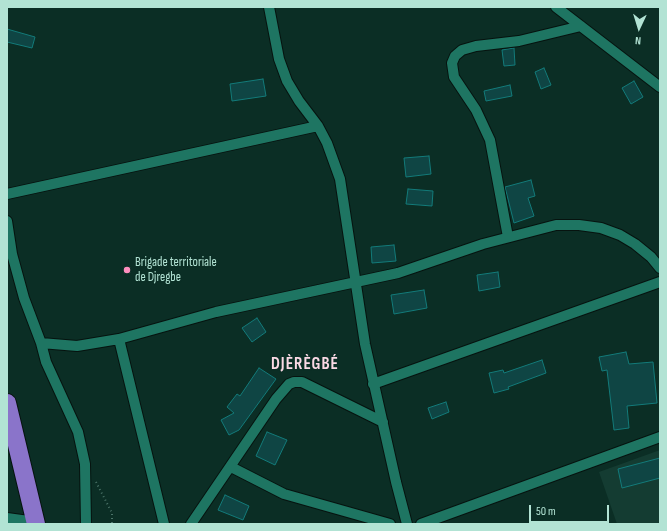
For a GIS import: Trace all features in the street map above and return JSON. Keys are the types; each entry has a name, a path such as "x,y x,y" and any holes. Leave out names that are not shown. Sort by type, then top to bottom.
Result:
{"highway":[{"path":"7,403 36,523"}],"street":[{"path":"269,7 280,59 287,81 292,92 318,126 335,161 340,180 365,344 373,384 407,524"},
{"path":"557,7 660,87"},
{"path":"508,237 490,140 476,110 454,77 452,63 455,56 462,50 476,46 518,42 580,26"},
{"path":"7,194 318,126"},
{"path":"7,221 12,254 24,298 41,343 46,362 78,432 85,464 86,524"},
{"path":"41,343 77,346 119,339 216,312 398,273 508,237 556,226 579,225 601,228 620,235 635,244 651,257 660,268"},
{"path":"373,384 660,282"},
{"path":"119,339 164,524"},
{"path":"191,524 276,399 289,384 294,382 302,382 383,422"},
{"path":"421,524 660,437"},
{"path":"231,467 284,494 390,524"},
{"path":"7,518 36,523"}],"path":[{"path":"85,464 103,492 112,513 112,524"}],"shaded area":[{"path":"660,450 660,524 617,524 599,472"}],"building":[{"path":"7,29 35,37 32,48 7,42"},
{"path":"514,48 515,65 504,66 502,50"},
{"path":"544,68 551,85 541,89 535,72"},
{"path":"263,79 266,96 232,101 230,84"},
{"path":"634,81 643,97 631,104 622,88"},
{"path":"510,85 512,96 486,101 484,91"},
{"path":"429,156 431,174 406,177 404,158"},
{"path":"531,180 535,196 528,198 534,216 514,223 505,187"},
{"path":"408,189 433,191 432,206 406,204"},
{"path":"394,245 396,261 372,263 371,247"},
{"path":"498,272 500,287 479,291 477,275"},
{"path":"424,290 427,308 394,314 391,295"},
{"path":"257,318 266,332 252,342 242,328"},
{"path":"626,352 629,364 653,362 657,403 627,406 629,428 614,430 607,370 602,371 599,357"},
{"path":"542,360 546,373 508,387 509,389 494,393 489,373 503,370 504,373"},
{"path":"259,368 276,379 239,430 229,435 221,420 234,413 227,407 237,394 240,396"},
{"path":"446,402 449,412 432,419 428,408"},
{"path":"267,432 287,440 275,465 256,456"},
{"path":"660,458 660,478 622,488 618,469"},
{"path":"225,495 249,506 243,520 218,510"}],"place":[{"name":"Brigade territoriale de Djregbe","path":"127,270"}],"district":[{"name":"DJÈRÈGBÉ","path":"305,365"}]}
